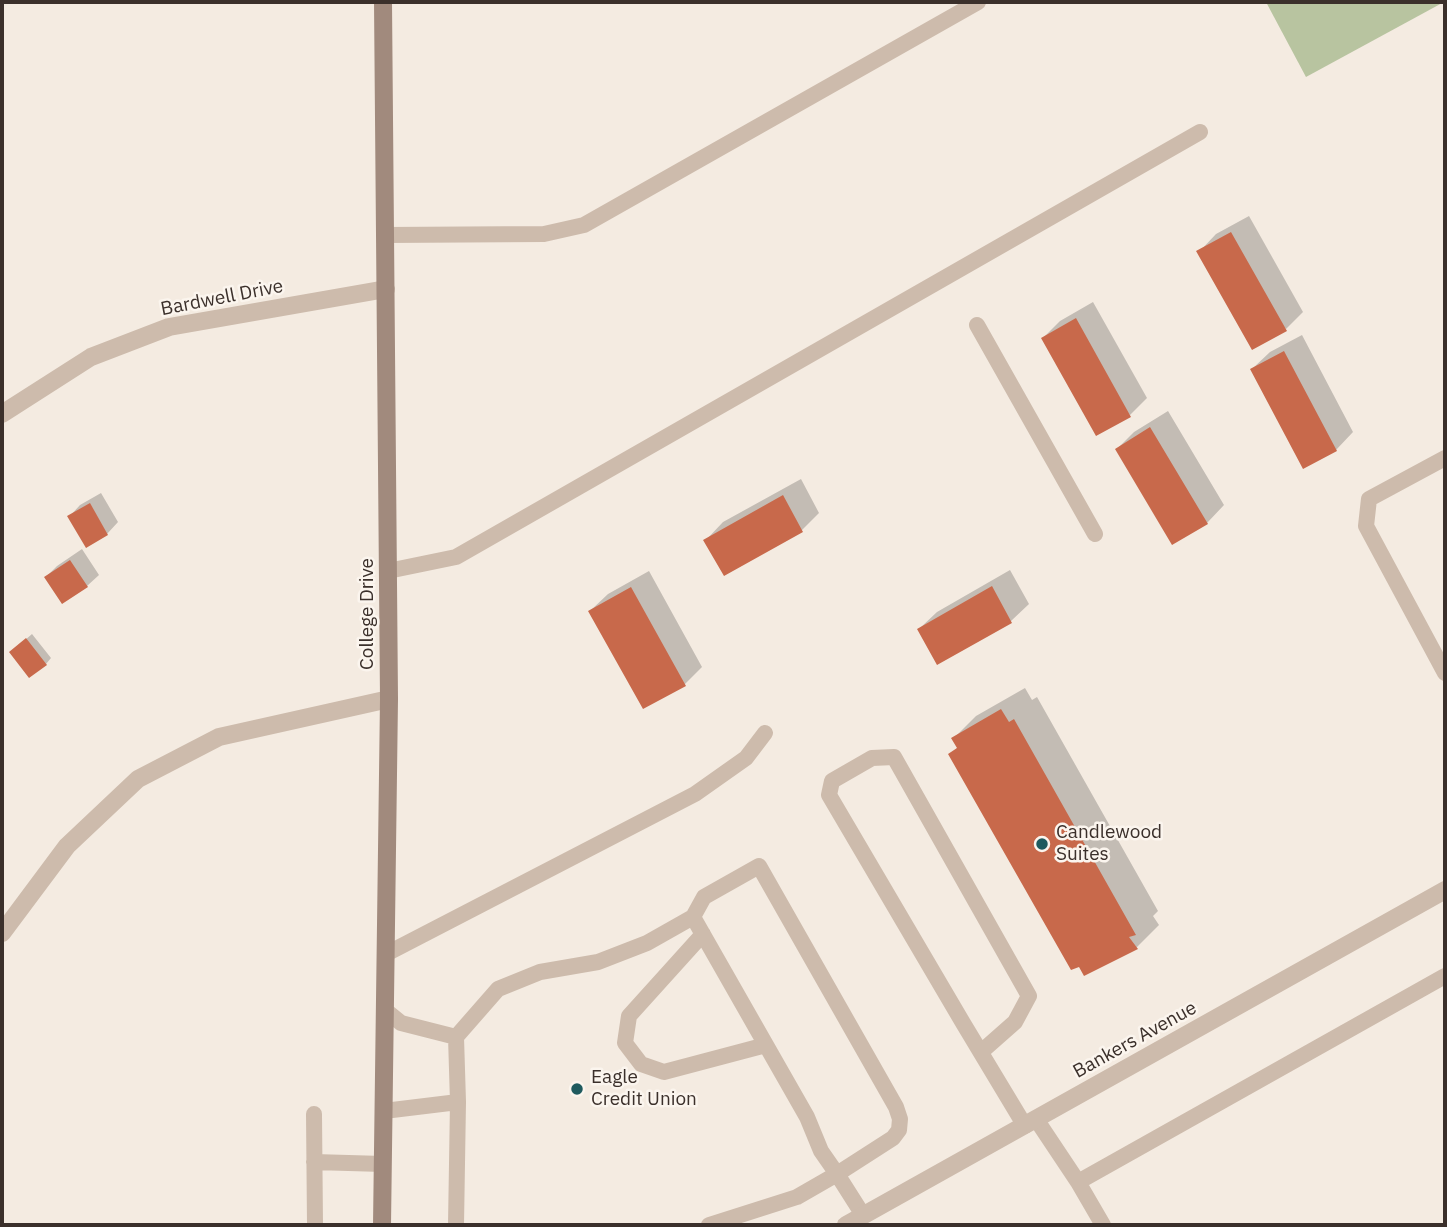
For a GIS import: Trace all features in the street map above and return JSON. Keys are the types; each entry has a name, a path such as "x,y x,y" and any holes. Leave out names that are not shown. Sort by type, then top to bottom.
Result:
{"street":[{"name":"College Drive","path":"382,1225 389,699 387,3"},
{"name":"Bardwell Drive","path":"2,414 91,357 169,327 386,289"},
{"path":"2,933 67,846 138,779 219,737 389,699"},
{"name":"Bankers Avenue","path":"846,1225 1445,890"}],"lane":[{"path":"386,235 544,234 584,225 978,2"},
{"path":"388,571 456,557 1200,132"},
{"path":"976,325 1095,534"},
{"path":"1445,458 1369,499 1366,526 1445,673"},
{"path":"386,954 695,794 746,758 765,733"},
{"path":"981,1052 1015,1022 1029,996 894,757 872,758 832,781 829,795 981,1052 1078,1182 1103,1225"},
{"path":"456,1225 456,1037 498,989 540,972 598,962 647,943 693,917 704,897 759,866 896,1107 900,1119 899,1130 893,1138 797,1197 709,1225"},
{"path":"693,917 807,1117 821,1150 863,1215"},
{"path":"703,934 629,1016 625,1043 641,1064 664,1072 766,1045"},
{"path":"1078,1182 1445,976"},
{"path":"385,1010 401,1023 456,1037"},
{"path":"384,1111 458,1102"},
{"path":"314,1114 315,1225"},
{"path":"314,1162 383,1164"}],"green space":[{"path":"1266,2 1444,2 1306,77"}],"building":[{"path":"1231,232 1287,331 1252,350 1196,251"},
{"path":"1076,318 1131,417 1096,436 1041,338"},
{"path":"1284,351 1337,451 1303,469 1250,369"},
{"path":"1150,427 1208,524 1172,545 1115,449"},
{"path":"783,495 803,532 724,576 703,540"},
{"path":"90,503 108,535 86,548 67,516"},
{"path":"70,560 88,587 62,604 44,577"},
{"path":"992,586 1012,623 937,665 917,629"},
{"path":"631,587 686,686 643,709 588,611"},
{"path":"26,638 47,665 29,678 9,652"},
{"name":"Candlewood Suites","path":"1001,709 1009,722 1014,719 1136,935 1129,937 1138,949 1084,976 1079,967 1071,970 948,754 957,748 951,738"}],"place":[{"name":"Candlewood Suites","path":"1042,844"},
{"name":"Eagle Credit Union","path":"577,1089"}]}
